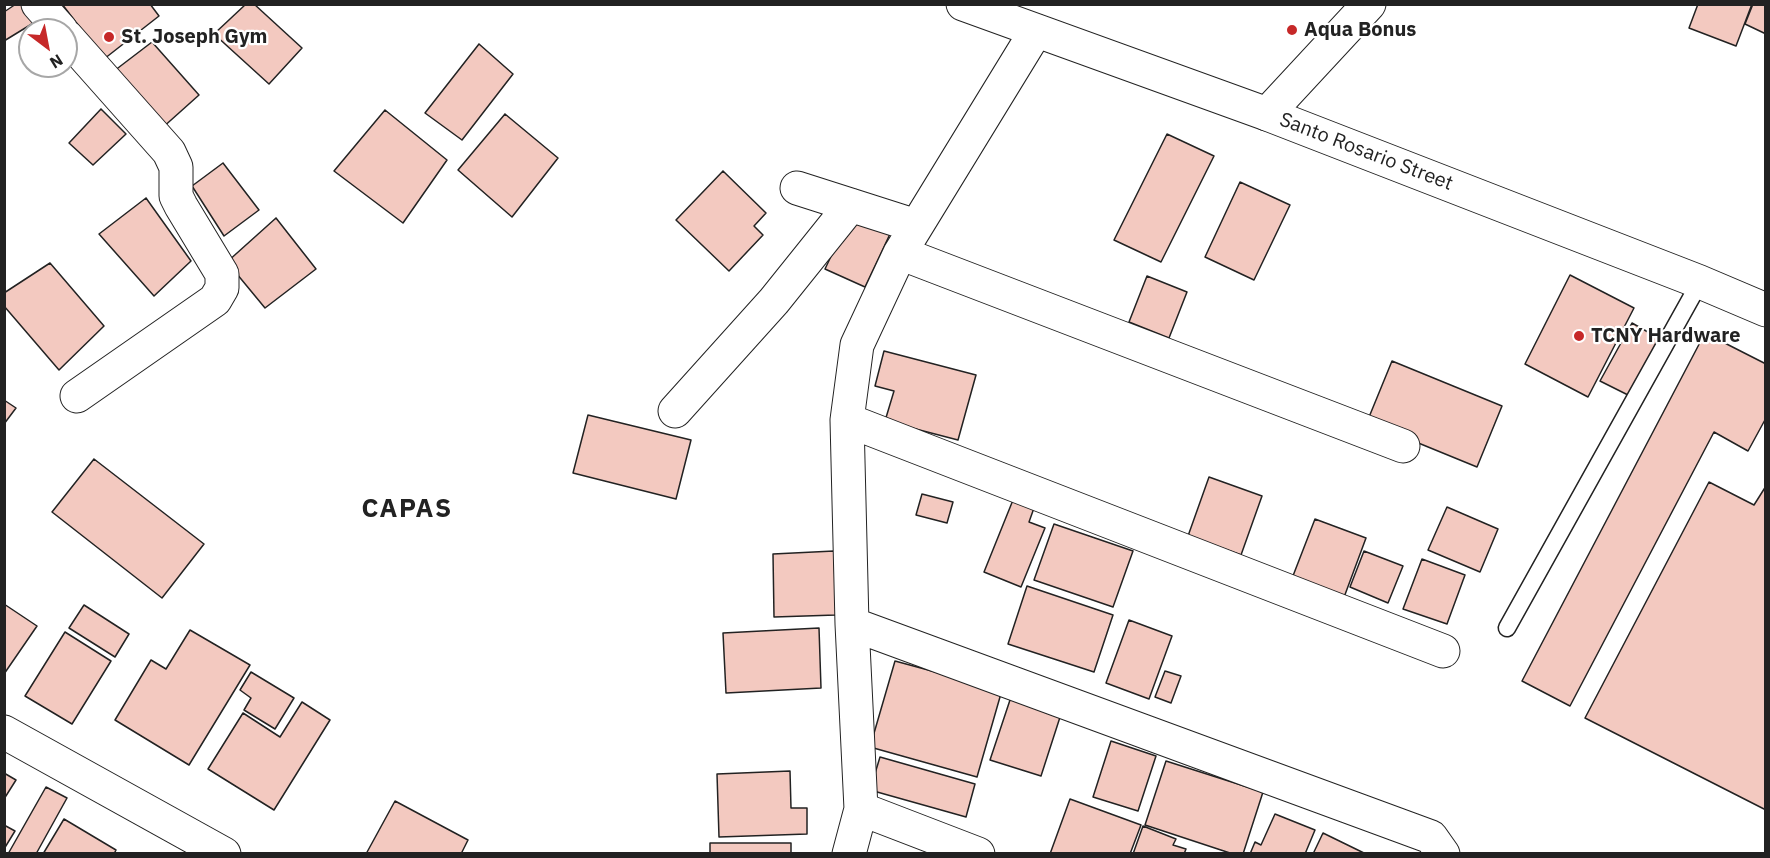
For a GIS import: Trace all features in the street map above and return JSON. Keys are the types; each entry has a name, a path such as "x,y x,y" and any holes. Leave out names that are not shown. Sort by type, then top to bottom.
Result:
{"street":[{"path":"38,4 50,18"},
{"name":"Santo Rosario Street","path":"963,4 1267,114 1700,282 1766,310"},
{"path":"1267,114 1369,4"},
{"path":"849,854 861,809 852,624 847,420 857,345 908,239 1036,31"},
{"path":"77,396 215,300 222,288 222,274 176,196 176,167 169,152 78,50"},
{"path":"797,188 851,205 908,239 1403,446"},
{"path":"675,411 774,301 851,205"},
{"path":"847,420 1443,651"},
{"path":"852,624 1431,837 1443,854"},
{"path":"4,732 220,853"},
{"path":"861,809 978,854"}],"lane":[{"path":"1507,628 1700,282"}],"building":[{"path":"16,4 26,4 33,18 18,18 18,32 4,41 4,12"},
{"name":"St. Joseph Gym","path":"62,4 150,4 159,16 104,59 78,25 78,18 73,18"},
{"path":"246,4 254,4 302,48 269,84 214,34"},
{"path":"1698,4 1752,4 1736,46 1689,28"},
{"path":"1753,4 1766,4 1766,34 1745,24"},
{"path":"152,42 199,95 161,129 114,71"},
{"path":"479,44 513,74 462,140 425,113"},
{"path":"101,109 126,134 93,165 69,143"},
{"path":"385,110 447,160 403,223 334,171"},
{"path":"505,114 558,158 512,217 458,170"},
{"path":"1167,134 1214,156 1161,262 1114,240"},
{"path":"223,163 259,210 224,236 192,186"},
{"path":"723,171 766,213 754,226 763,235 729,271 676,220"},
{"path":"1240,182 1290,205 1254,280 1205,257"},
{"path":"146,198 191,261 154,296 99,234"},
{"path":"850,216 890,234 865,287 825,269"},
{"path":"276,218 316,269 265,308 227,262"},
{"path":"50,263 104,326 59,370 4,306 4,293"},
{"name":"TCNY Hardware","path":"1570,275 1634,308 1588,397 1525,364"},
{"path":"1147,276 1187,292 1169,338 1129,322"},
{"path":"1632,323 1662,340 1630,396 1600,381"},
{"path":"1705,333 1766,364 1766,418 1748,451 1714,432 1570,706 1522,681"},
{"path":"884,351 976,375 958,440 885,421 894,391 875,386"},
{"path":"1392,361 1502,406 1477,467 1367,422"},
{"path":"4,400 16,408 4,424"},
{"path":"588,415 691,440 676,499 573,473"},
{"path":"94,459 204,544 162,598 52,512"},
{"path":"1209,477 1262,496 1241,555 1188,536"},
{"path":"1709,482 1754,505 1766,486 1766,810 1585,718"},
{"path":"922,494 953,502 947,523 916,515"},
{"path":"1013,500 1034,508 1029,522 1045,528 1021,587 984,572"},
{"path":"1447,507 1498,529 1480,572 1428,550"},
{"path":"1315,519 1366,538 1343,600 1291,581"},
{"path":"1054,524 1133,551 1113,607 1034,580"},
{"path":"834,551 836,615 774,617 773,554"},
{"path":"1364,551 1403,566 1388,603 1350,587"},
{"path":"1422,559 1465,575 1447,624 1403,609"},
{"path":"1027,586 1113,615 1094,672 1008,644"},
{"path":"4,604 37,626 4,674"},
{"path":"84,605 129,634 115,657 69,628"},
{"path":"1129,620 1172,636 1149,699 1106,683"},
{"path":"819,628 821,688 726,693 723,633"},
{"path":"190,630 250,665 189,765 115,720 151,660 166,669"},
{"path":"65,632 111,661 72,724 25,696"},
{"path":"895,661 1002,690 977,777 870,747"},
{"path":"1165,671 1181,676 1171,703 1155,697"},
{"path":"251,672 294,698 275,729 244,710 251,698 240,690"},
{"path":"1012,694 1062,711 1041,776 990,760"},
{"path":"302,702 330,720 274,810 208,769 243,713 280,737"},
{"path":"1111,741 1156,756 1138,811 1093,797"},
{"path":"880,757 975,784 966,817 870,790"},
{"path":"1166,761 1263,792 1243,854 1233,854 1145,825"},
{"path":"790,771 791,808 807,808 807,834 719,837 717,774"},
{"path":"4,773 16,780 4,799"},
{"path":"46,787 67,798 36,854 8,854"},
{"path":"1070,799 1141,825 1130,854 1050,854"},
{"path":"395,801 468,840 461,854 366,854"},
{"path":"1275,814 1315,830 1305,854 1250,854 1255,842 1261,845"},
{"path":"64,819 116,850 114,854 43,854"},
{"path":"4,825 15,831 4,849"},
{"path":"1143,826 1176,839 1173,845 1186,849 1184,854 1133,854"},
{"path":"1323,833 1366,854 1313,854"},
{"path":"710,843 791,843 791,854 710,854"}],"place":[{"name":"Aqua Bonus","path":"1292,30"},
{"name":"St. Joseph Gym","path":"109,37"},
{"name":"TCNY Hardware","path":"1579,336"}],"district":[{"name":"CAPAS","path":"407,509"}]}
